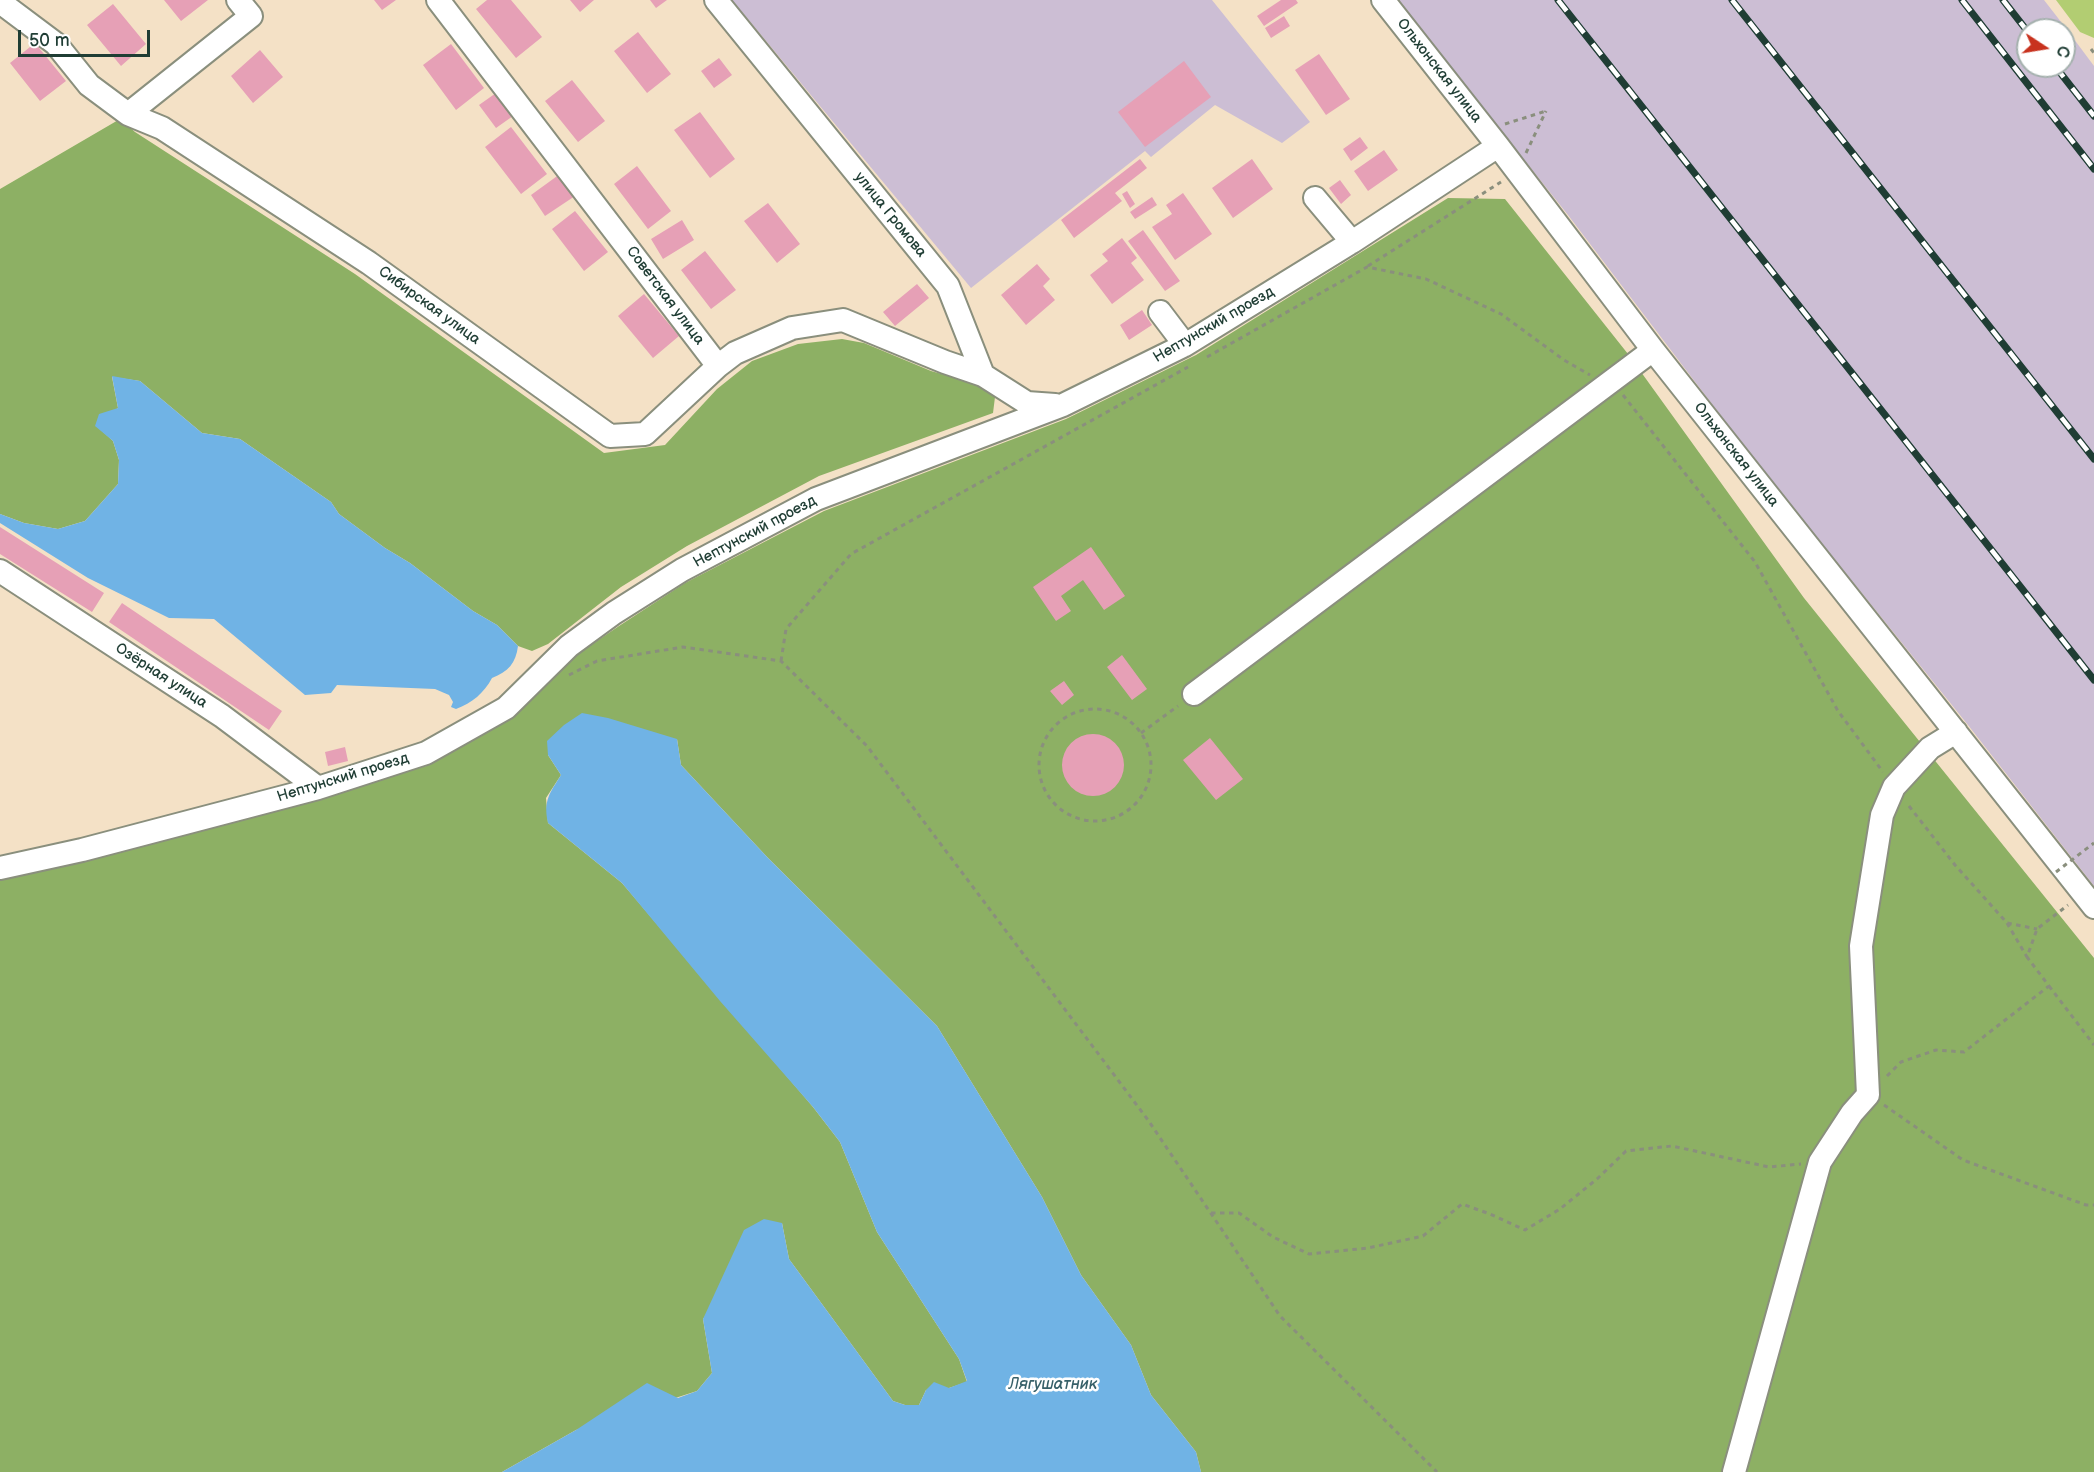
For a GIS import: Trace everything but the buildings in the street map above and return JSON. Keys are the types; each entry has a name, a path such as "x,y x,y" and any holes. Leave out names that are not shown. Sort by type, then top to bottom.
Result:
{"street":[{"path":"128,114 251,16 238,0"},
{"name":"Советская улица","path":"438,0 718,366"},
{"name":"улица Громова","path":"716,0 948,286 983,375"},
{"name":"Ольхонская улица","path":"1383,0 1492,138 1653,350 1956,732 2085,903"},
{"name":"Сибирская улица","path":"0,2 56,44 89,86 128,114 162,128 369,263 610,436 645,434 718,366"},
{"name":"Нептунский проезд","path":"0,868 82,850 318,788 426,753 506,708 568,646 614,613 682,570 816,499 1063,405 1185,345 1352,242 1492,138"},
{"path":"1315,198 1352,242"},
{"path":"1160,312 1185,345"},
{"path":"718,366 735,353 792,328 843,320 983,375 1027,403 1063,405"},
{"path":"1194,694 1653,350"},
{"name":"Озёрная улица","path":"0,571 222,716 318,788"},
{"path":"1734,1472 1820,1162 1852,1113 1868,1095 1860,946 1882,814 1894,787 1930,748 1956,732"}],"path":[{"path":"1367,267 1517,172 1546,111 1492,138"},
{"path":"567,677 597,661 683,647 781,661 867,746 1148,1120 1280,1316 1437,1472"},
{"path":"1141,733 1194,694"},
{"path":"1091,709 1110,711 1127,720 1141,733 1149,750 1151,767 1147,785 1139,800 1126,812 1109,820 1092,822 1074,818 1059,809 1047,796 1040,778 1039,759 1044,740 1056,724 1072,714 1091,709"},
{"path":"2056,872 2094,843"},
{"path":"2028,957 2037,929 2085,903"},
{"path":"2007,923 2028,957 2094,1045"},
{"path":"2049,986 1964,1052 1936,1050 1901,1062 1868,1095 1963,1160 2086,1205 2094,1205"},
{"path":"1210,1213 1239,1213 1273,1237 1310,1254 1368,1248 1423,1236 1462,1204 1524,1230 1560,1209 1597,1179 1626,1151 1672,1146 1769,1167 1820,1162"}],"shaded area":[{"path":"732,0 1212,0 1310,122 1282,143 1215,105 1151,157 1145,151 971,288"},
{"path":"1397,0 2044,0 2058,18 2016,18 2016,78 2076,78 2076,42 2094,66 2094,886 1753,458 1568,215"}],"green space":[{"path":"2056,0 2094,0 2094,38 2080,32 2076,27 2076,18 2070,18"},
{"path":"120,119 135,132 355,274 604,453 665,445 717,389 752,361 798,344 842,339 864,343 931,371 974,383 995,397 993,413 819,476 687,546 621,587 548,644 532,651 518,646 497,625 473,611 410,563 385,548 339,514 331,502 240,439 202,433 140,381 112,377 118,408 96,425 113,441 119,460 118,484 85,521 58,529 24,523 0,514 0,189"},
{"path":"1448,198 1505,199 1628,354 1804,598 2094,958 2094,1472 1201,1472 1196,1452 1151,1395 1131,1345 1081,1275 1042,1197 937,1026 768,858 681,765 677,739 548,755 561,775 546,798 548,823 622,883 813,1107 840,1142 877,1232 959,1359 967,1382 949,1388 926,1390 919,1405 905,1405 893,1401 789,1259 782,1223 703,1319 712,1373 697,1391 576,1430 502,1472 0,1472 0,878 236,820 353,789 426,766 514,716 575,656 685,583 824,511 1066,419 1196,355"}],"water":[{"path":"112,376 140,381 202,433 240,439 331,502 339,514 385,548 410,563 473,611 497,625 518,646 510,666 503,673 492,678 477,697 456,709 451,707 453,702 449,695 435,689 337,685 331,693 305,695 214,619 169,618 88,578 0,523 0,514 24,523 58,529 85,521 118,484 119,460 113,441 95,426 99,414 118,408"},
{"name":"Лягушатник","path":"582,713 608,718 677,739 681,765 768,858 937,1026 1042,1197 1081,1275 1131,1345 1151,1395 1196,1452 1201,1472 502,1472 576,1430 647,1383 678,1398 697,1391 712,1373 703,1319 744,1230 764,1219 782,1223 789,1259 893,1401 905,1405 919,1405 926,1390 934,1382 949,1388 967,1381 959,1359 877,1232 840,1142 813,1107 720,1001 622,883 548,823 547,802 561,775 548,755 547,741 564,725"}],"railway":[{"path":"1558,0 2094,680"},
{"path":"1732,0 2094,459"},
{"path":"1962,0 2094,169"},
{"path":"2003,0 2017,18"},
{"path":"2064,78 2094,116"}]}
